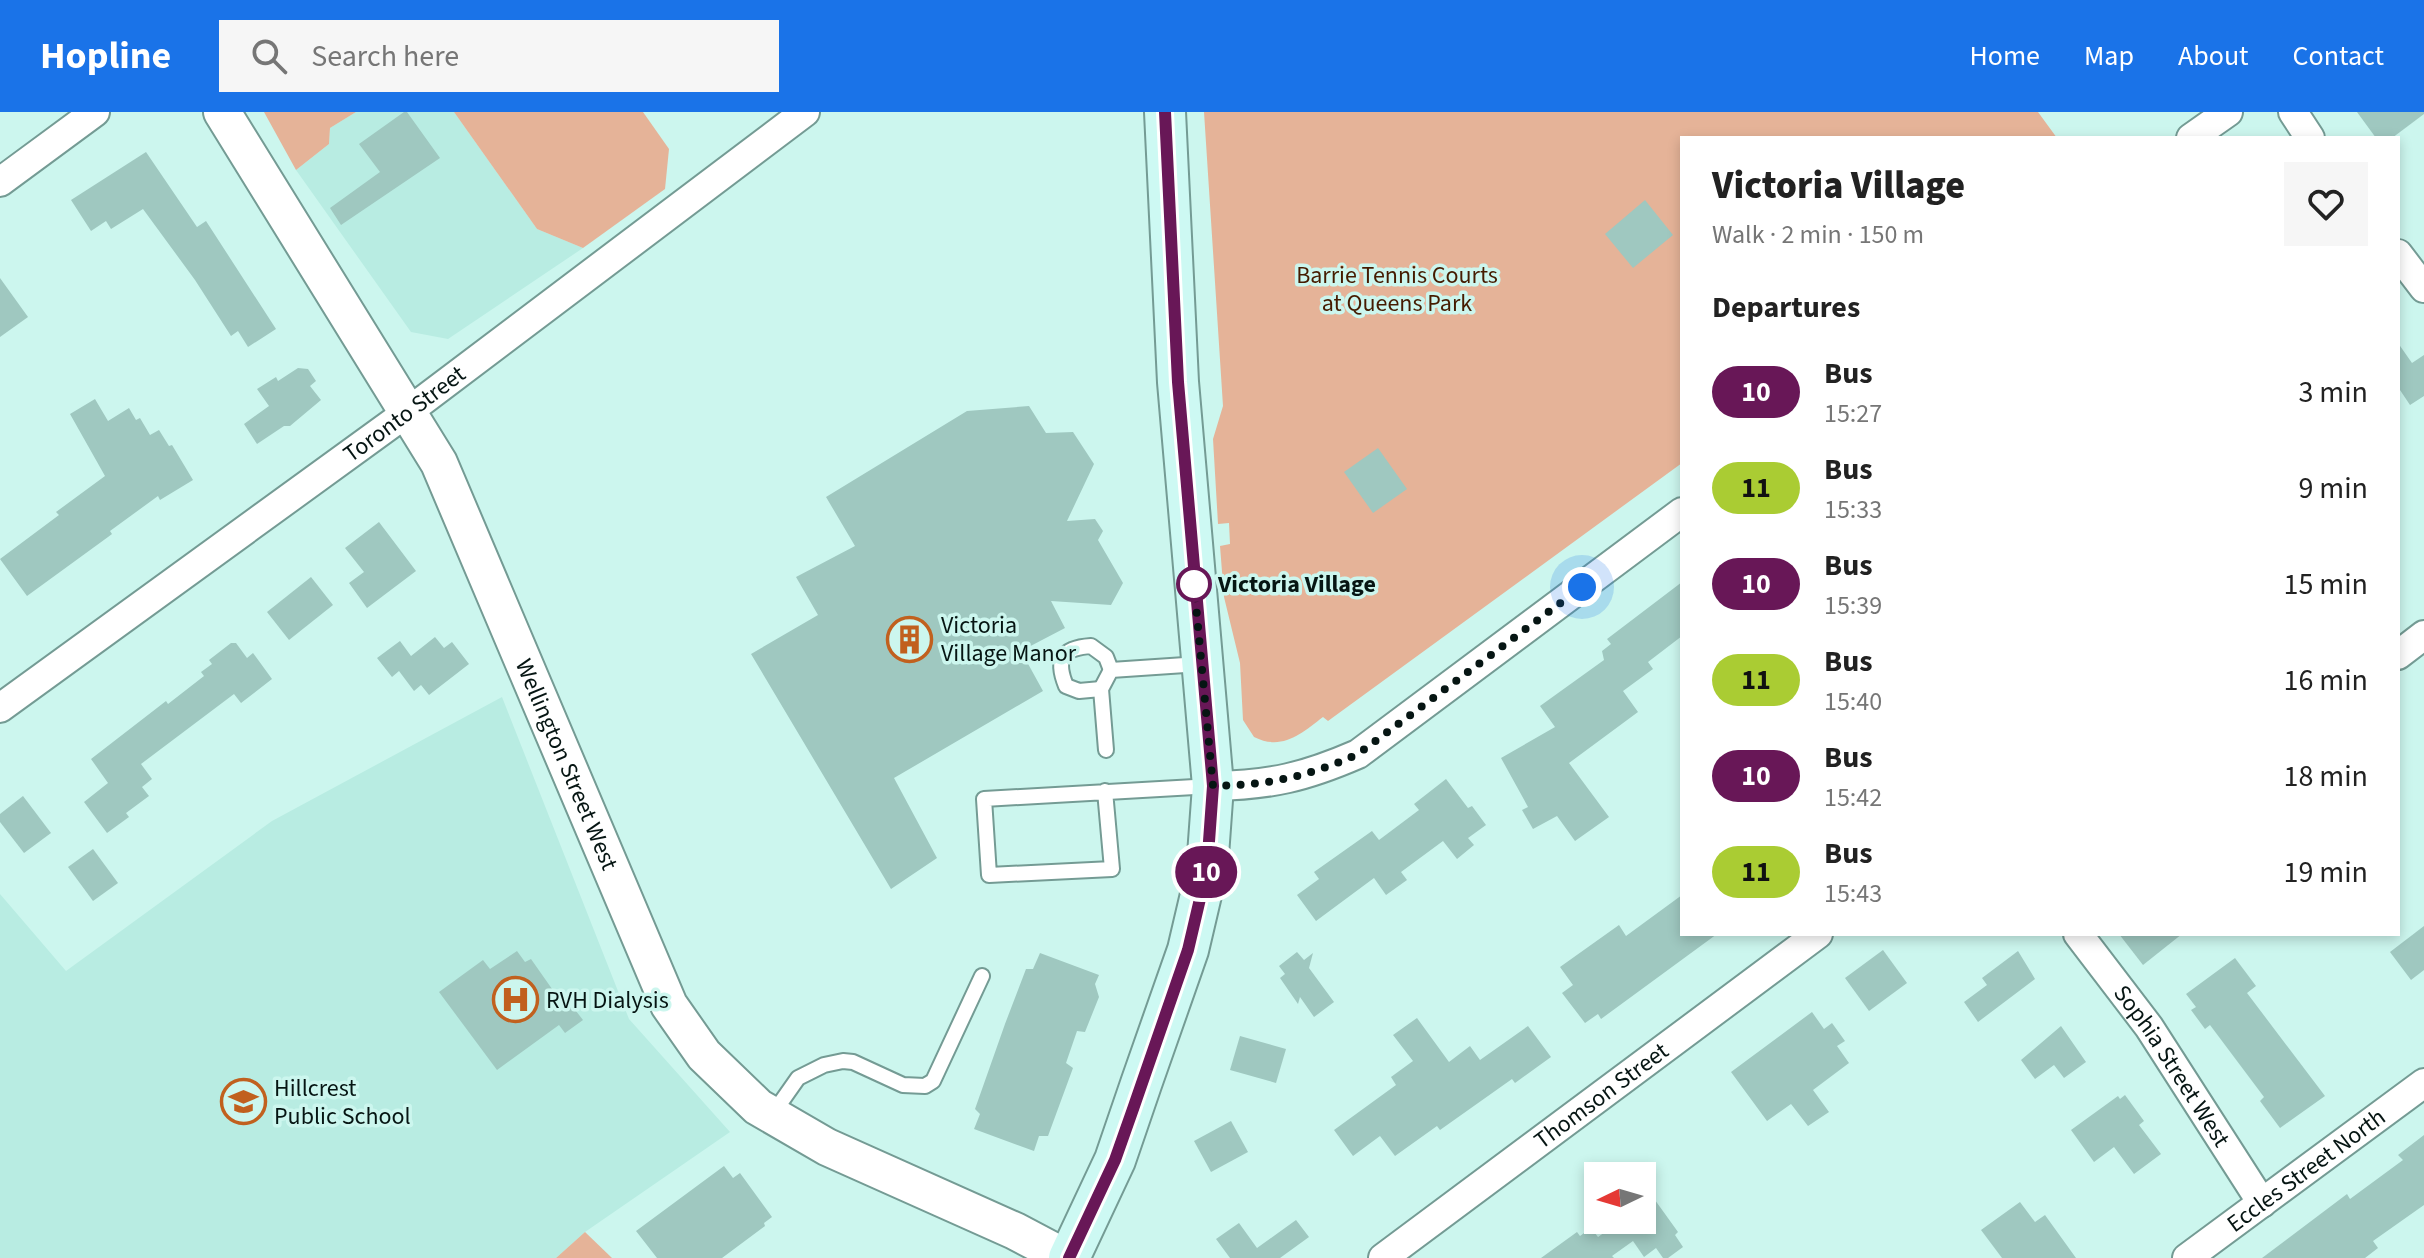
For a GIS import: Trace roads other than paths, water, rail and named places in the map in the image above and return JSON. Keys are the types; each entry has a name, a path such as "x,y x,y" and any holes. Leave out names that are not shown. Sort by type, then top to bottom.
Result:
{"main road":[{"path":"1068,1258 1115,1160 1188,950 1207,869 1213,786 1178,382 1165,112"}],"street":[{"path":"0,182 95,112"},
{"name":"Wellington Street West","path":"222,112 439,463 669,1005 704,1055 758,1107 827,1147 1068,1258"},
{"name":"Toronto Street","path":"0,708 409,411 805,112"},
{"path":"2194,136 2228,112"},
{"path":"2293,112 2309,136"},
{"path":"2400,257 2424,288"},
{"path":"1213,786 1257,785 1317,772 1358,754 1680,513"},
{"path":"2400,653 2424,635"},
{"name":"Thomson Street","path":"1383,1258 1815,936"},
{"name":"Sophia Street West","path":"2080,936 2149,1027 2262,1203"},
{"name":"Eccles Street North","path":"2187,1258 2424,1083"}],"lane":[{"path":"1101,689 1079,691 1066,686 1060,671 1062,657 1074,647 1091,646 1106,657 1111,670 1101,689 1106,750"},
{"path":"1111,670 1201,664"},
{"path":"1105,791 1112,869 989,875 984,799 1105,791 1213,786"},
{"path":"772,1115 798,1078 824,1065 853,1062 903,1085 925,1086 933,1081 982,976"}],"place":[{"name":"Victoria Village","path":"1194,584"},
{"name":"Victoria Village Manor","path":"910,639"},
{"name":"RVH Dialysis","path":"515,1000"},
{"name":"Hillcrest Public School","path":"243,1102"}],"park label":[{"name":"Barrie Tennis Courts at Queens Park","path":"1397,289"}]}
